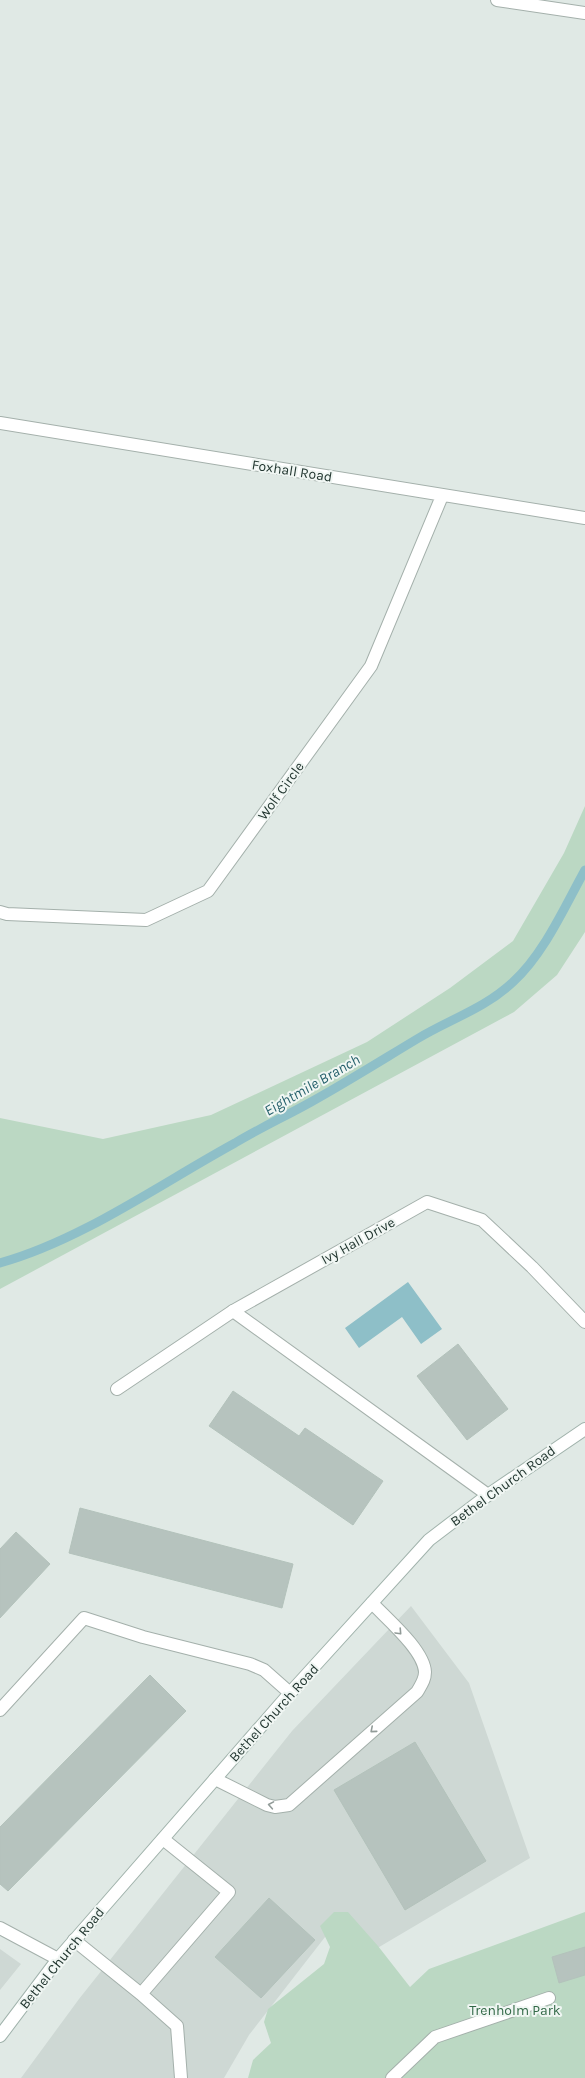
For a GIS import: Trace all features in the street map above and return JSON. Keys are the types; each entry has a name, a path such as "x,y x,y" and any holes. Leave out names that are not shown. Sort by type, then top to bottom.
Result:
{"street":[{"path":"497,0 585,13"},
{"name":"Foxhall Road","path":"0,423 442,496 585,518"},
{"name":"Wolf Circle","path":"0,912 7,914 146,920 208,891 371,666 442,496"},
{"name":"Ivy Hall Drive","path":"117,1389 233,1311 427,1202 482,1220 532,1267 585,1322"},
{"path":"233,1311 488,1495"},
{"name":"Bethel Church Road","path":"0,2036 74,1940 290,1693 429,1540 488,1495 585,1429"},
{"path":"215,1779 267,1806 275,1807 289,1804 417,1692 423,1684 425,1677 424,1664 413,1646 372,1603"},
{"path":"0,1710 84,1618 143,1637 250,1664 264,1670 290,1693"},
{"path":"141,1994 229,1892 163,1839"},
{"path":"0,1928 58,1959"},
{"path":"74,1940 141,1994 177,2026 181,2078"},
{"path":"392,2078 435,2037 549,1998"}],"shaded area":[{"path":"411,1606 469,1683 530,1858 369,1953 339,1919 249,2035 224,2078 21,2078 79,1999 292,1731"},
{"path":"0,1949 21,1964 0,1990"}],"green space":[{"path":"585,806 585,932 557,975 514,1012 0,1289 0,1118 103,1139 211,1115 367,1042 450,988 513,941 564,853"},
{"name":"Trenholm Park","path":"334,1912 348,1912 378,1946 410,1987 429,1969 585,1912 585,2078 248,2078 253,2060 271,2043 264,2022 268,2009 324,1964 330,1947 320,1926"}],"water":[{"path":"408,1282 442,1329 421,1344 402,1317 359,1348 345,1328"}],"building":[{"path":"458,1344 508,1409 467,1440 417,1376"},
{"path":"233,1391 299,1436 305,1428 383,1481 353,1525 209,1426"},
{"path":"80,1508 293,1564 282,1608 69,1553"},
{"path":"16,1532 50,1564 0,1618 0,1549"},
{"path":"150,1675 186,1711 8,1891 0,1884 0,1827"},
{"path":"415,1742 486,1861 405,1910 334,1790"},
{"path":"269,1898 315,1940 261,1998 215,1957"},
{"path":"585,1947 585,1975 559,1983 552,1957"}],"waterway":[{"name":"Eightmile Branch","path":"0,1263 31,1253 91,1226 244,1138 302,1107 429,1032 479,1007 513,982 535,958 553,929 585,870"}]}
